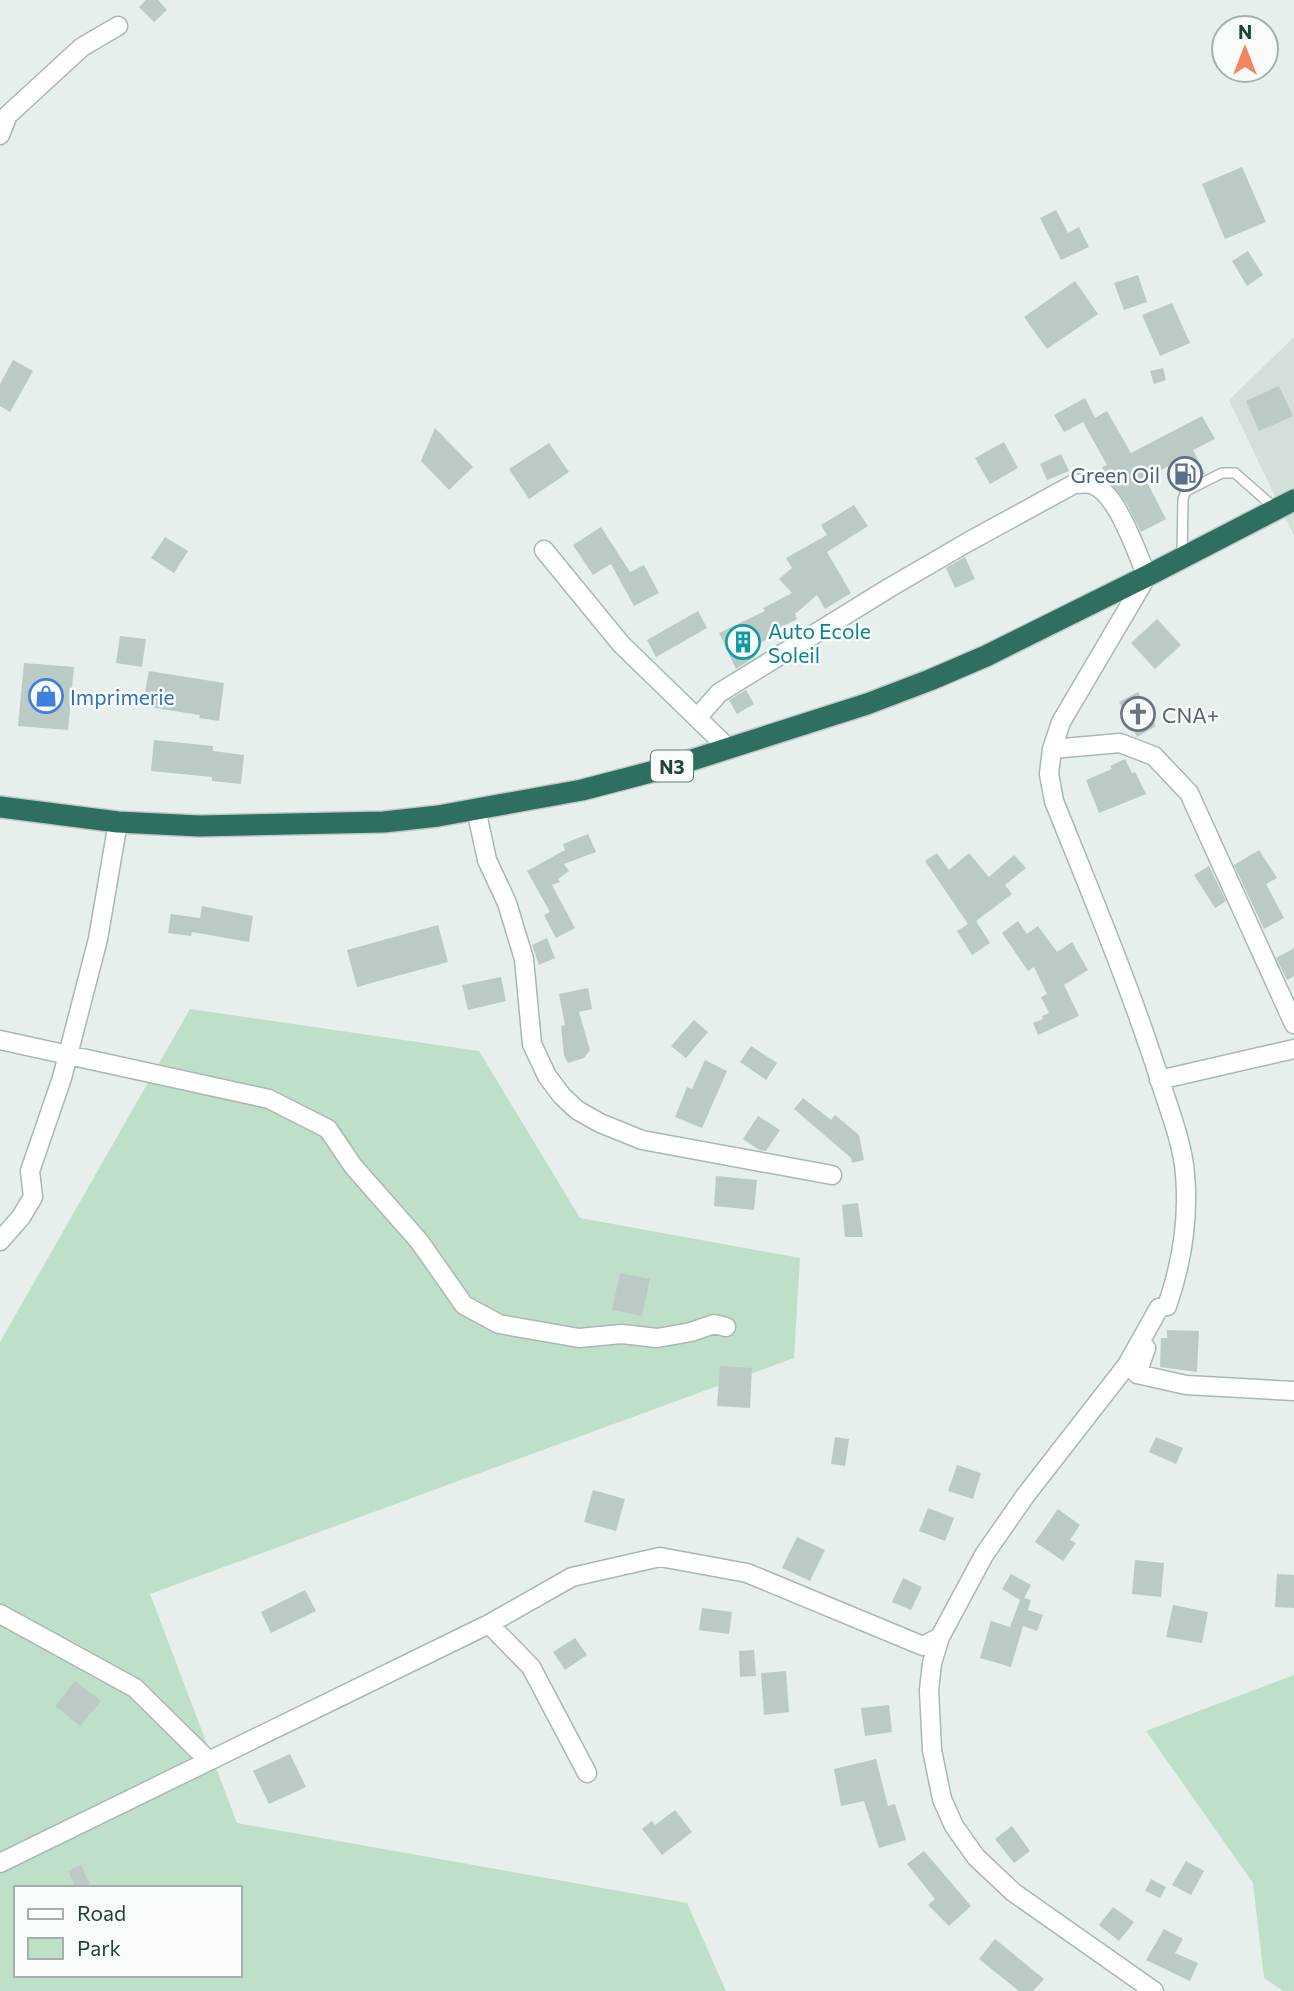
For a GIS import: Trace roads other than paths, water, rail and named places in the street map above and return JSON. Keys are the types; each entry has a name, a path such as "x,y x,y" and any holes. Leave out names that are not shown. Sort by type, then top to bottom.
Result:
{"highway":[{"name":"N3","path":"0,807 118,822 199,825 384,822 582,790 728,748 867,704 930,680 986,656 1285,504"}],"street":[{"path":"0,135 8,115 82,47 118,26"},
{"path":"697,718 719,693 945,555 1074,484 1089,483 1099,488 1113,502 1147,576 1061,722 1052,749 1049,774 1054,801 1137,1009 1180,1145 1186,1205 1179,1272 1167,1306 1159,1308 1127,1365 1000,1530 963,1591 940,1637 932,1663 929,1712 932,1750 942,1800 954,1826 976,1857 1013,1892 1154,1991"},
{"path":"544,550 621,644 728,748"},
{"path":"1052,749 1120,743 1154,756 1189,793 1294,1024"},
{"path":"475,809 487,860 507,903 524,959 532,1044 547,1076 562,1096 577,1110 600,1123 642,1140 832,1175"},
{"path":"0,1241 21,1217 33,1197 30,1171 62,1078 99,939 118,822"},
{"path":"0,1040 269,1099 328,1129 353,1166 419,1241 464,1305 499,1324 579,1338 622,1334 657,1338 691,1332 714,1324 726,1327"},
{"path":"1159,1080 1294,1049"},
{"path":"1159,1308 1137,1374 1186,1385 1294,1391"},
{"path":"0,1863 489,1624 572,1577 660,1557 747,1573 923,1646 940,1637"},
{"path":"0,1614 135,1688 209,1761"},
{"path":"489,1624 531,1667 587,1773"}],"lane":[{"path":"1181,558 1183,499 1186,491 1222,473 1235,473 1285,504"}],"place":[{"name":"Green Oil","path":"1185,474"},
{"name":"Auto Ecole Soleil","path":"743,642"},
{"name":"Imprimerie","path":"46,696"},
{"name":"CNA+","path":"1138,714"}]}
